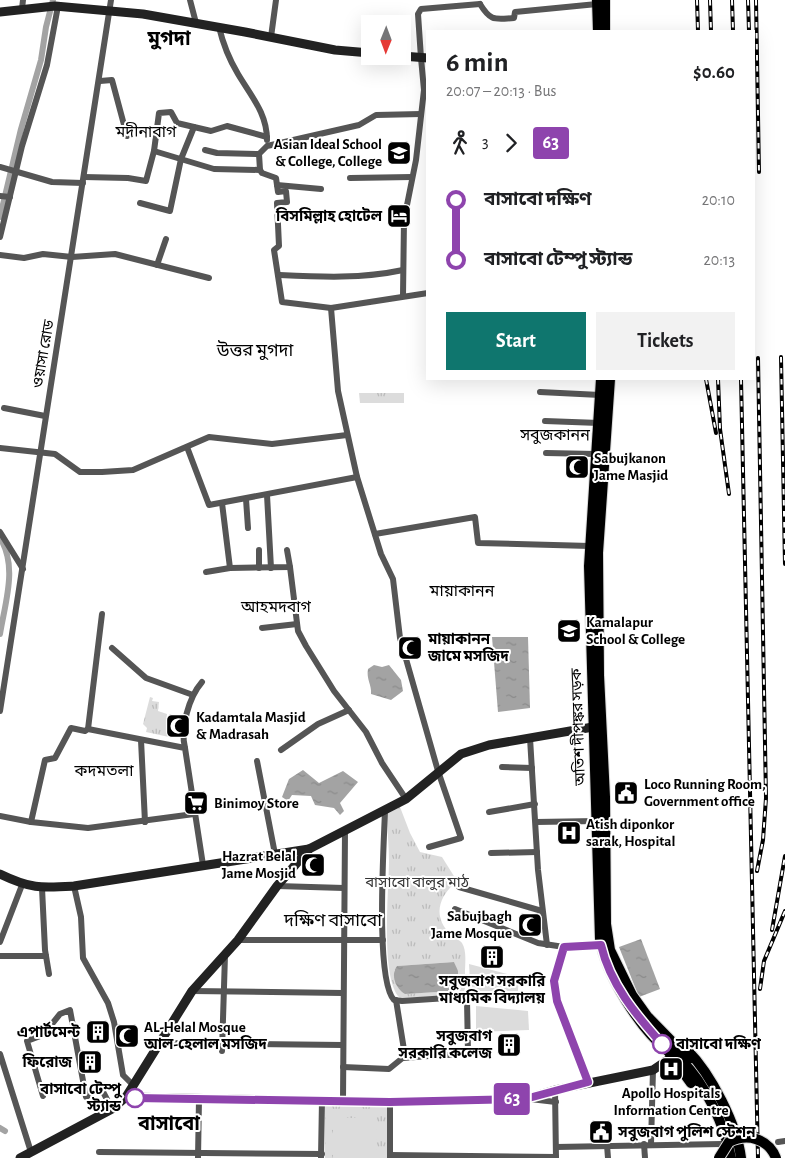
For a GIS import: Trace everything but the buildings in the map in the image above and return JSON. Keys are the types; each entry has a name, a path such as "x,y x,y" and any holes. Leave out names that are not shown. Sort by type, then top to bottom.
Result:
{"main road":[{"path":"598,30 600,1"},
{"path":"600,1 606,30"},
{"name":"অতিশ দীপঙ্কর সড়ক","path":"601,380 590,546 606,916 605,944"},
{"name":"অতিশ দীপঙ্কর সড়ক","path":"610,380 598,553 598,902 605,944 632,995 674,1052 710,1114 722,1144 725,1158"},
{"path":"674,1052 678,1043 687,1050 706,1076 732,1124 741,1158"},
{"path":"674,1052 693,1074 712,1106 726,1137 731,1158"},
{"path":"674,1052 700,1074 725,1117 737,1158"},
{"path":"719,1158 729,1142 747,1137 756,1138 768,1145 776,1158"}],"street":[{"name":"ওয়াসা রোড","path":"0,711 45,416 100,81 111,0"},
{"path":"190,0 196,23"},
{"path":"271,37 276,0"},
{"path":"403,296 404,220 424,90 424,58 418,14 422,9 480,2 489,17 514,18 515,12 600,1"},
{"path":"0,12 22,4 46,7 85,4 110,11 196,23 335,50 361,52"},
{"path":"0,237 5,196 47,65 57,6"},
{"path":"219,27 225,50 251,96 261,109 266,123 267,146"},
{"path":"411,57 424,58"},
{"path":"100,81 112,80 127,136"},
{"path":"0,167 52,182 128,178 146,181 154,150 160,113 171,112 177,123 210,131 227,126 267,137"},
{"path":"205,150 217,153 259,154 267,146 359,125 376,114 421,114"},
{"path":"140,203 170,211 181,160 194,127"},
{"path":"154,150 214,169 260,170 262,173 276,178 278,192 286,192 287,202 277,204 279,246 274,250 282,302 331,308 426,293"},
{"path":"259,154 260,170"},
{"path":"350,178 412,177"},
{"path":"277,186 321,189"},
{"path":"157,264 166,239"},
{"path":"0,255 24,258 43,254 72,257 115,254 209,278"},
{"path":"278,275 348,278 403,270"},
{"path":"331,308 338,392 357,477 392,579 400,638 438,771 461,838 429,847"},
{"path":"540,392 600,395"},
{"path":"4,408 45,416"},
{"path":"545,421 599,424"},
{"path":"0,448 55,454 80,472 102,472 133,470 209,437 272,444 347,435"},
{"path":"187,447 209,505 267,496 357,477"},
{"path":"546,453 596,454"},
{"path":"267,496 271,568"},
{"path":"246,499 248,528"},
{"path":"222,503 230,568"},
{"path":"375,534 475,517 478,543 590,546"},
{"path":"0,532 23,569"},
{"path":"259,550 259,568"},
{"path":"286,550 297,624 306,646 334,691 366,732 382,763 406,799"},
{"path":"206,572 230,568 290,567"},
{"path":"88,729 102,614"},
{"path":"262,628 297,624"},
{"path":"112,648 146,678 194,695"},
{"path":"202,682 194,695 184,732 194,814 203,865"},
{"path":"281,750 318,724 349,710"},
{"path":"0,874 22,884 42,888 74,886 309,848 406,799 461,754 489,745 597,726"},
{"path":"31,822 45,760 55,758 71,728 88,729 185,748"},
{"path":"530,738 542,911 547,945"},
{"path":"141,740 145,822"},
{"path":"257,761 275,854"},
{"path":"502,767 532,768"},
{"path":"489,812 535,804"},
{"path":"385,810 383,940 387,984 392,998 408,1002 463,998 468,1000 468,1053 437,1056"},
{"path":"0,816 31,822 88,828 145,822 194,814"},
{"path":"536,822 597,821"},
{"path":"343,1101 345,831"},
{"path":"0,1054 28,1155 112,1109 126,1097 134,1086 192,991 238,940 277,886 309,848"},
{"path":"491,853 538,852"},
{"path":"0,942 22,884"},
{"path":"74,886 81,917 83,958 108,1003 114,1023 123,1075 134,1086"},
{"path":"277,886 344,888"},
{"path":"459,887 542,911"},
{"path":"42,888 46,956 49,974"},
{"path":"455,909 528,940 547,945 564,947 605,944"},
{"path":"238,940 383,940"},
{"path":"564,947 554,981 557,1001 588,1082"},
{"path":"222,1052 224,954"},
{"path":"0,956 46,956"},
{"path":"192,991 343,993"},
{"path":"343,1067 389,1069 403,1058 405,1053 396,1000"},
{"path":"43,1096 27,1041 43,1036 60,1014 70,1010 86,1097 101,1088 112,1109"},
{"path":"160,1042 343,1045"},
{"path":"525,1099 588,1082 653,1070 674,1052"},
{"path":"403,1058 429,1056"},
{"path":"645,1158 648,1144 653,1070"},
{"path":"390,1102 390,1157 556,1157 555,1090"},
{"path":"126,1097 390,1102 525,1099 556,1102"},
{"path":"198,1155 199,1099"},
{"path":"99,1152 322,1156 322,1100"},
{"path":"556,1147 722,1144"},
{"path":"607,1145 608,1158"}],"green space":[{"path":"359,393 404,393 404,403 360,403"},
{"path":"150,697 153,698 152,701 159,702 158,711 167,714 166,725 171,727 169,737 146,732 147,728 143,724"},
{"name":"বাসাবো বালুর মাঠ","path":"400,807 420,852 442,857 457,881 445,894 440,907 440,914 446,929 464,946 465,990 462,995 400,998 394,988 390,973 387,933 389,861 387,814","holes":["454,962 459,982 453,991 405,994 394,971 397,966"]},
{"path":"469,964 519,977 517,1003 471,998"},
{"path":"476,1006 528,1011 529,1030 476,1032"},
{"path":"325,1104 387,1104 387,1158 325,1158"},
{"path":"333,1118 377,1118 376,1158 333,1158"}],"water":[{"path":"492,637 528,637 530,708 498,712"},
{"path":"374,665 382,667 389,665 401,680 403,691 391,700 371,694 368,669"},
{"path":"303,770 319,783 343,771 358,782 340,803 344,811 340,815 334,808 315,805 311,796 292,795 288,801 282,797 289,779"},
{"path":"641,939 660,989 639,997 619,947"},
{"path":"454,962 458,971 458,988 454,991 405,994 395,982 394,973 397,966"}],"waterway":[{"path":"0,217 21,129 41,60 46,27 53,0"},
{"path":"0,538 8,560 9,573 9,585 0,634"},
{"path":"0,1128 5,1131"}],"railway":[{"path":"697,0 698,30"},
{"path":"710,0 711,30"},
{"path":"732,0 733,30"},
{"path":"748,0 749,30"},
{"path":"756,0 759,172"},
{"path":"781,357 785,564"},
{"path":"757,871 763,840 766,798 758,358"},
{"path":"706,380 716,433"},
{"path":"718,380 720,429 729,494"},
{"path":"741,380 758,1158"},
{"path":"772,930 785,856"},
{"path":"760,989 764,961 785,911"}],"bus line":[{"name":"63","path":"135,1098 390,1102 525,1099 588,1082 557,1001 554,981 564,947 601,945 608,967 625,1000 662,1044"}],"place":[{"name":"Asian Ideal School & College, College","path":"399,153"},
{"name":"বিসমিল্লাহ হোটেল","path":"399,216"},
{"name":"Sabujkanon Jame Masjid","path":"577,467"},
{"name":"Kamalapur School & College","path":"569,631"},
{"name":"মায়াকানন জামে মসজিদ","path":"410,648"},
{"name":"Kadamtala Masjid & Madrasah","path":"178,726"},
{"name":"Loco Running Room, Government office","path":"626,793"},
{"name":"Binimoy Store","path":"196,803"},
{"name":"Atish diponkor sarak, Hospital","path":"569,833"},
{"name":"Hazrat Belal Jame Mosjid","path":"313,865"},
{"name":"Sabujbagh Jame Mosque","path":"530,925"},
{"name":"সবুজবাগ সরকারি মাধ্যমিক বিদ্যালয়","path":"492,957"},
{"name":"এপার্টমেন্ট","path":"98,1032"},
{"name":"AL-Helal Mosque আল-হেলাল মসজিদ","path":"127,1036"},
{"name":"বাসাবো দক্ষিণ","path":"662,1044"},
{"name":"সবুজবাগ সরকারি কলেজ","path":"509,1045"},
{"name":"ফিরোজ","path":"90,1062"},
{"name":"Apollo Hospitals Information Centre","path":"671,1069"},
{"name":"বাসাবো টেম্পু স্ট্যান্ড","path":"135,1098"},
{"name":"সবুজবাগ পুলিশ স্টেশন","path":"601,1132"}],"district":[{"name":"মুগদা","path":"169,38"},
{"name":"মদীনাবাগ","path":"146,131"},
{"name":"উত্তর মুগদা","path":"255,350"},
{"name":"সবুজকানন","path":"555,434"},
{"name":"মায়াকানন","path":"462,590"},
{"name":"আহমদবাগ","path":"276,606"},
{"name":"কদমতলা","path":"104,770"},
{"name":"দক্ষিণ বাসাবো","path":"333,920"},
{"name":"বাসাবো","path":"169,1123"}]}
